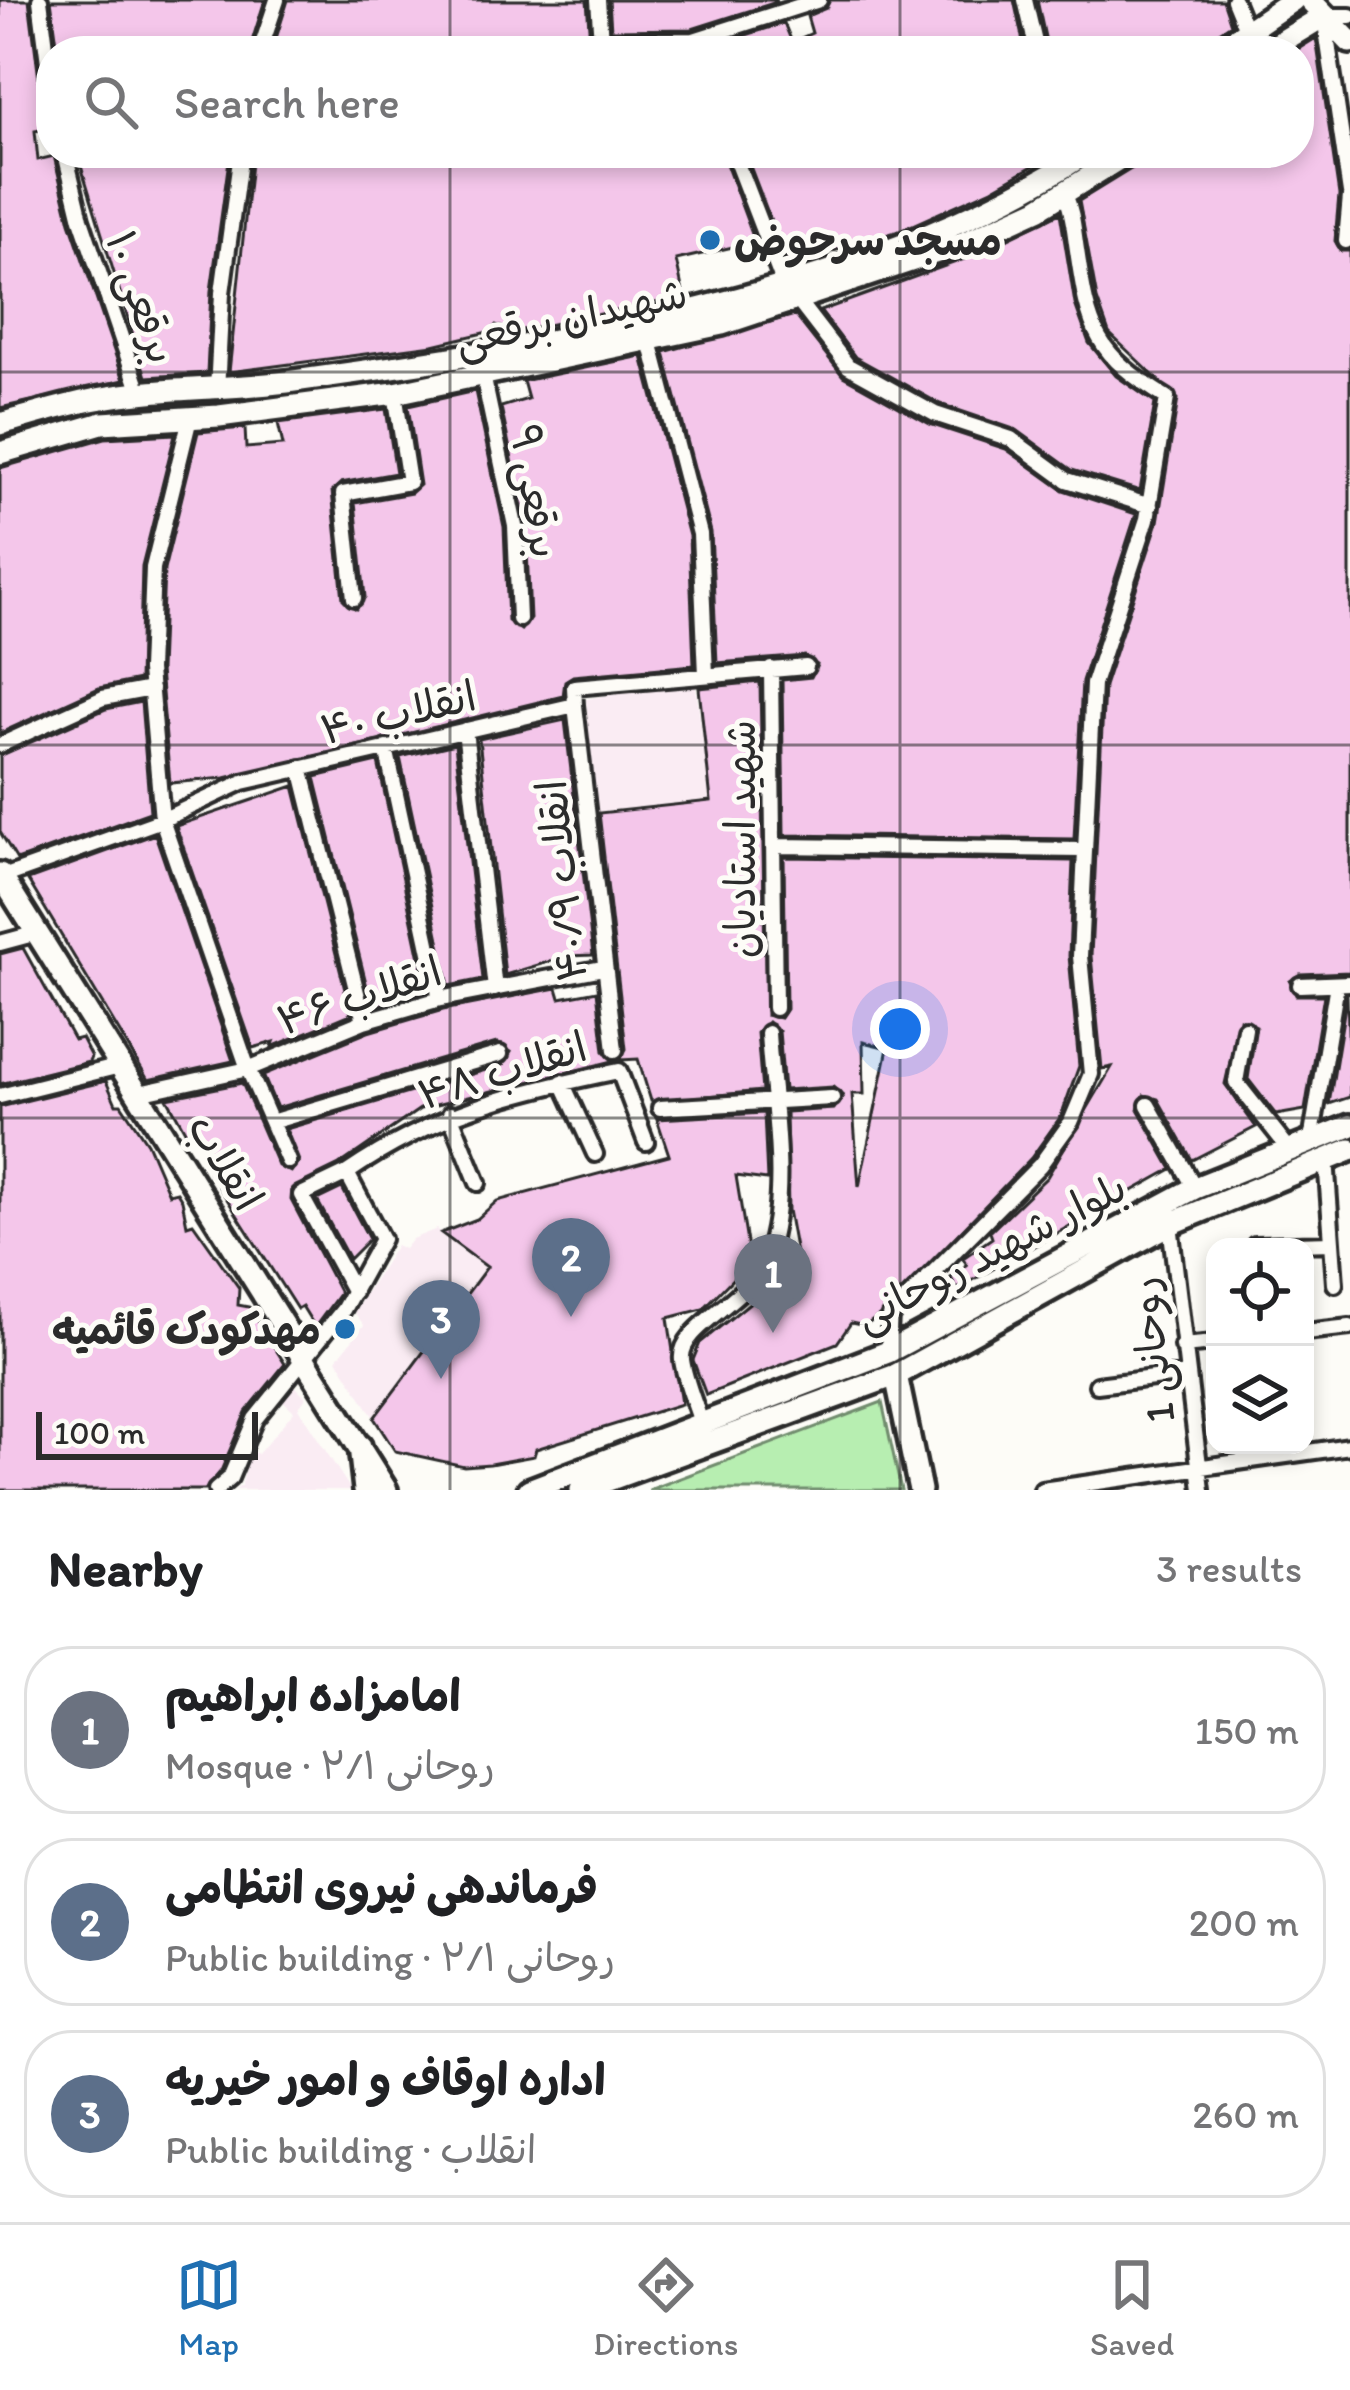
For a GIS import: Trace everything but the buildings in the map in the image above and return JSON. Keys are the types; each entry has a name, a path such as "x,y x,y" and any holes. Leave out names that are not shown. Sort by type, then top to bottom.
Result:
{"main road":[{"path":"1241,36 1293,0"},
{"path":"1284,36 1317,8 1350,42"},
{"name":"شهیدان برقعی","path":"0,453 102,423 219,416 395,393 650,341 790,292 964,219 1055,168"},
{"name":"شهیدان برقعی","path":"0,424 98,398 217,391 504,350 790,292 962,244 1065,194 1105,168"},
{"path":"217,391 219,416"},
{"name":"انقلاب","path":"1,876 386,1490"},
{"name":"بلوار شهید روحانی","path":"580,1490 896,1375 1350,1126"},
{"name":"بلوار شهید روحانی","path":"529,1490 888,1352 1195,1188 1309,1150 1350,1150"},
{"path":"888,1352 920,1490"},
{"path":"360,1446 365,1490"}],"street":[{"path":"40,0 45,36"},
{"path":"265,36 277,0"},
{"path":"598,0 601,36"},
{"path":"717,36 781,5 819,0"},
{"path":"1025,0 1033,36"},
{"path":"1234,0 1247,32"},
{"path":"1346,241 1350,194 1317,8 1350,16"},
{"name":"برقعی ۱۰","path":"68,168 140,393"},
{"path":"217,391 222,293 239,168"},
{"path":"739,168 790,292 848,366 935,414 1010,439 1067,480 1149,513"},
{"path":"888,1352 890,1316 1040,1165 1083,1100 1091,1074 1080,956 1093,684 1149,513 1167,398 1116,365 1105,351 1084,293 1065,194"},
{"path":"650,341 700,534 706,675"},
{"name":"برقعی ۹","path":"483,375 515,526 519,619"},
{"path":"354,598 343,494 409,482 395,393"},
{"path":"190,418 155,550 152,689 162,820 248,1069 288,1161"},
{"name":"انقلاب ۴۰","path":"1,876 162,820 243,782 575,705 574,687 806,667"},
{"name":"شهید استادیان","path":"771,669 777,847 777,879 770,902 775,1008"},
{"path":"0,746 103,698 152,689"},
{"name":"انقلاب ۴۰/۹","path":"575,705 615,1050"},
{"path":"465,730 495,989"},
{"path":"386,748 440,999"},
{"path":"301,768 364,1022"},
{"path":"777,847 1082,850"},
{"path":"0,944 37,933"},
{"name":"انقلاب ۴۶","path":"139,1094 248,1069 364,1022 440,999 603,968"},
{"path":"1300,985 1344,984 1309,1150 1332,1243 1335,1284"},
{"path":"1245,1029 1235,1082 1309,1150"},
{"path":"701,1423 681,1357 694,1329 756,1281 768,1253 777,1200 768,1033"},
{"path":"272,1122 500,1054"},
{"path":"0,1096 120,1066"},
{"name":"انقلاب ۴۸","path":"354,1292 301,1195 347,1173 402,1136 450,1114 619,1071 646,1142"},
{"path":"562,1082 596,1154"},
{"path":"660,1108 832,1098"},
{"path":"1148,1105 1195,1188"},
{"path":"450,1114 478,1184"},
{"path":"216,1490 230,1478 255,1419 354,1292 382,1239 347,1173"},
{"name":"روحانی 1","path":"1170,1224 1202,1490"},
{"path":"1314,1243 1332,1243"},
{"path":"1314,1331 1350,1327"},
{"path":"1182,1346 1206,1343"},
{"path":"1097,1384 1186,1374"},
{"path":"1042,1490 1350,1447"}],"shaded area":[{"path":"695,681 711,801 595,813 586,699"},
{"path":"437,1229 487,1267 374,1418 337,1359 364,1325 354,1312 396,1245 404,1249 412,1239"},
{"path":"292,1383 306,1397 298,1408 351,1490 235,1490 241,1486 251,1451 258,1454 294,1411 280,1398"}],"green space":[{"path":"882,1402 901,1490 649,1490"}],"place":[{"name":"مسجد سرحوض","path":"710,240"},
{"name":"فرماندهی نیروی انتظامی","path":"571,1317"},
{"name":"مهدکودک قائمیه","path":"345,1329"},
{"name":"امامزاده ابراهیم","path":"773,1333"},
{"name":"اداره اوقاف و امور خیریه","path":"441,1379"}]}
